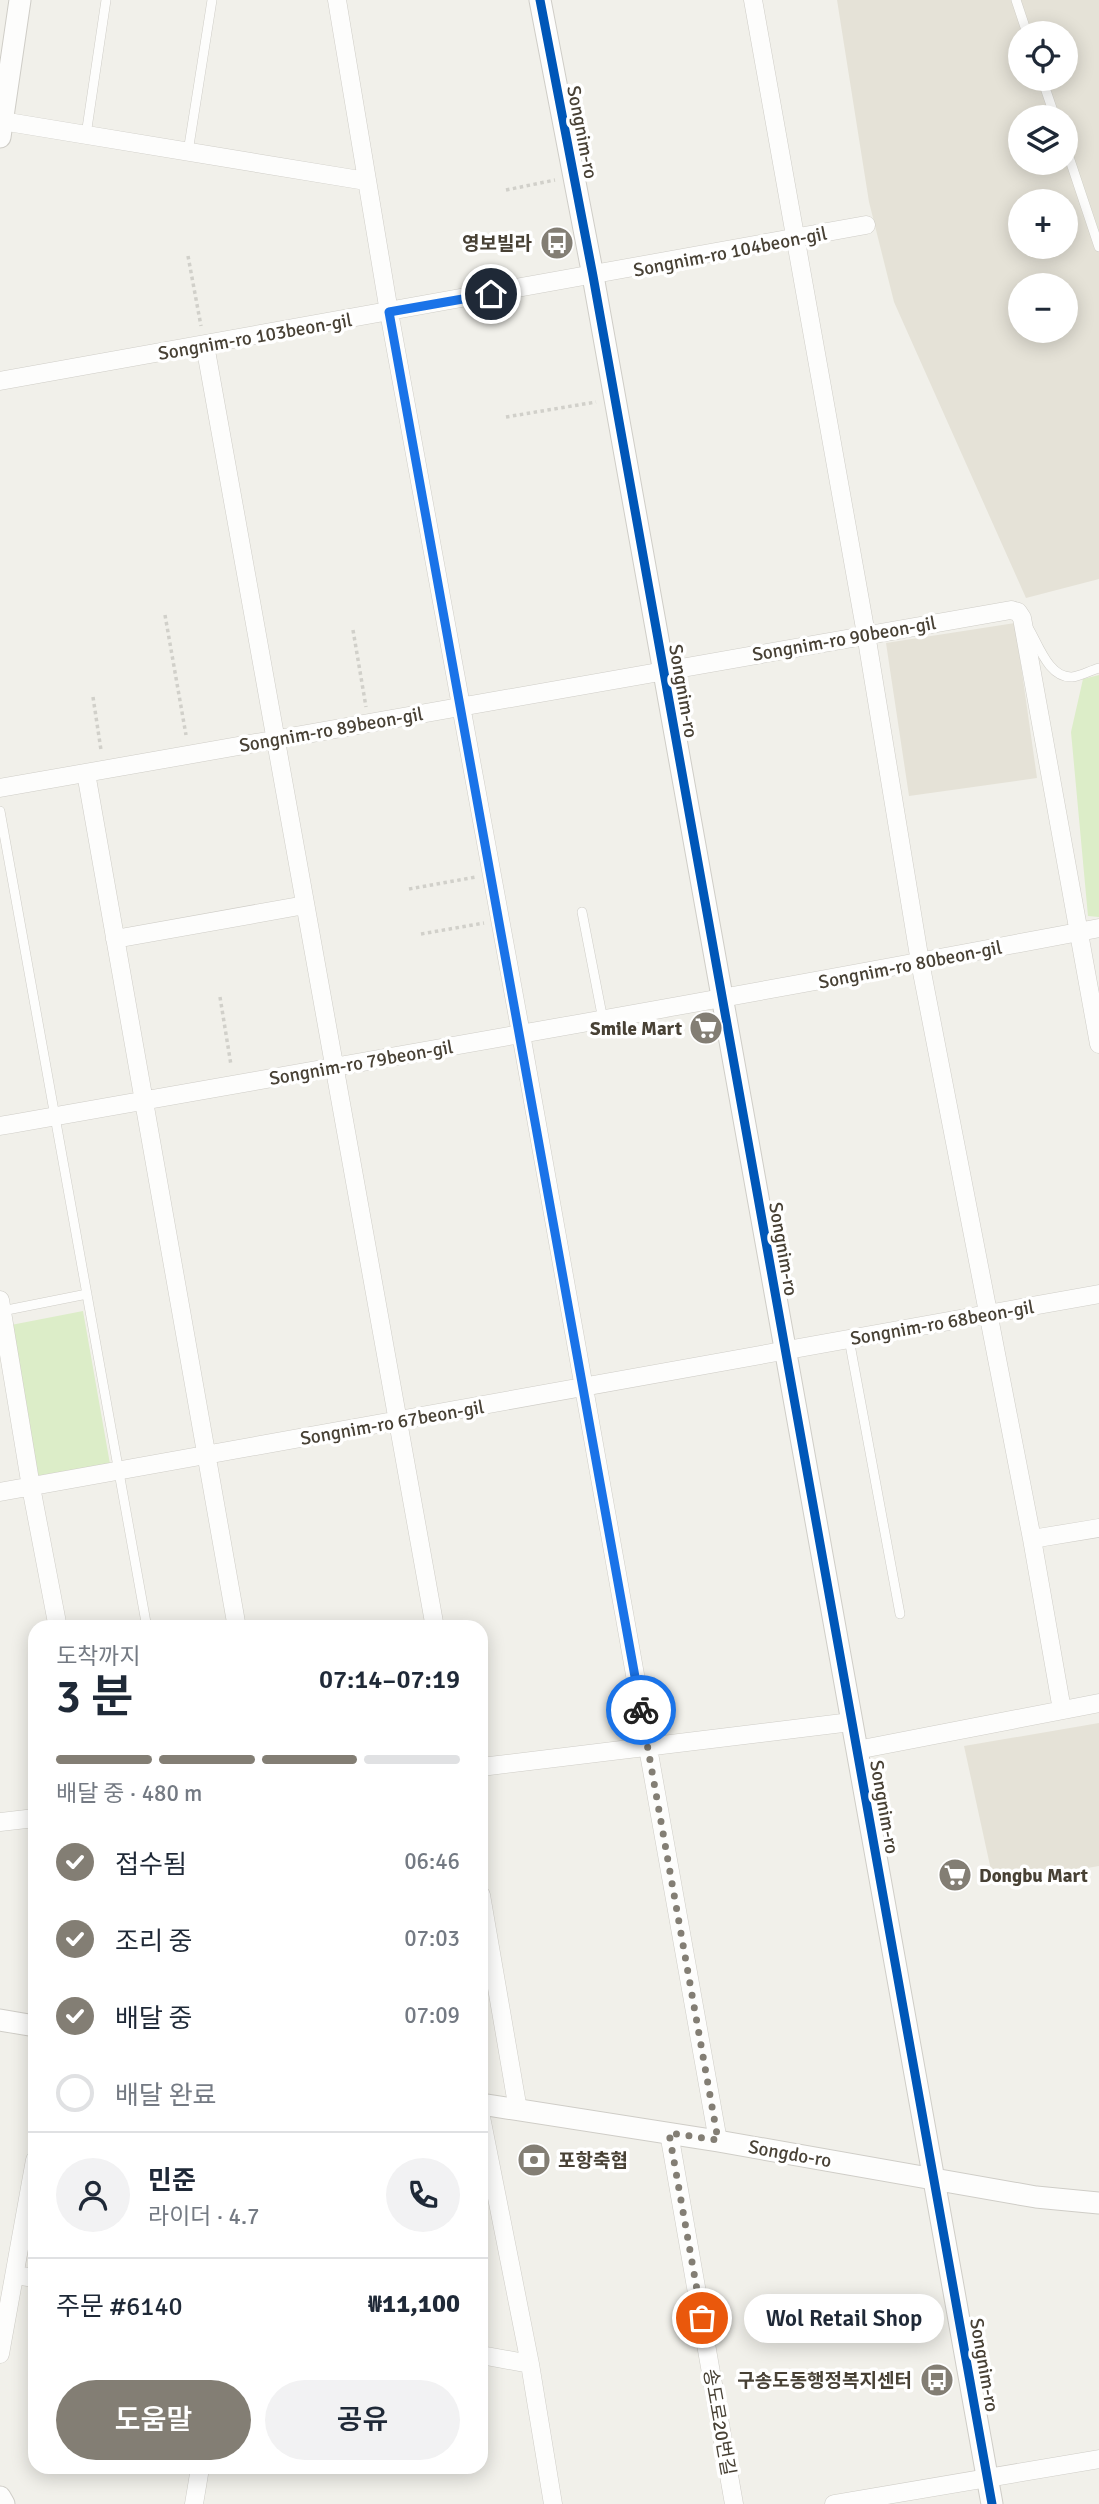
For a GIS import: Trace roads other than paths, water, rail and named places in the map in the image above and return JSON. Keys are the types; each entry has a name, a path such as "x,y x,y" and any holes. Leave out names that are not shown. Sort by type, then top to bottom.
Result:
{"street":[{"path":"20,0 1,129 86,135 366,181"},
{"path":"337,0 389,312 718,2140"},
{"name":"Songnim-ro","path":"540,0 593,276 992,2504"},
{"path":"753,0 866,634 920,962 1032,1539 1062,1710"},
{"name":"Songnim-ro 104beon-gil","path":"593,276 866,225"},
{"name":"Songnim-ro 103beon-gil","path":"0,382 593,276"},
{"path":"205,345 400,1420 434,1620"},
{"name":"Songnim-ro 90beon-gil","path":"662,670 1003,610 1018,612 1022,618"},
{"path":"1022,618 1099,1044"},
{"name":"Songnim-ro 89beon-gil","path":"0,788 662,670"},
{"path":"86,773 236,1620"},
{"path":"115,939 305,905"},
{"name":"Songnim-ro 80beon-gil","path":"721,999 1099,928"},
{"name":"Songnim-ro 79beon-gil","path":"0,1126 721,999"},
{"name":"Songnim-ro 68beon-gil","path":"785,1351 1099,1294"},
{"path":"1,1306 56,1620"},
{"name":"Songnim-ro 67beon-gil","path":"0,1492 785,1351"},
{"path":"1032,1539 1099,1528"},
{"path":"857,1751 1099,1703"},
{"path":"488,1766 851,1722"},
{"path":"0,1822 28,1819"},
{"path":"488,1936 518,2110"},
{"path":"0,2020 28,2025"},
{"name":"Songdo-ro","path":"488,2105 718,2140 1036,2197 1099,2203"},
{"name":"송도로20번길","path":"669,2133 734,2504"},
{"path":"488,2152 530,2364 553,2504"},
{"path":"0,2354 28,2200"},
{"path":"15,2275 28,2277"},
{"path":"488,2356 530,2364"},
{"path":"834,2504 1099,2459"},
{"path":"194,2504 199,2474"},
{"path":"0,2497 4,2504"}],"lane":[{"path":"86,135 106,0"},
{"path":"188,152 212,0"},
{"path":"1016,0 1023,21"},
{"path":"1075,175 1099,247"},
{"path":"1022,618 1052,669 1061,675 1073,677 1099,668"},
{"path":"0,811 146,1620"},
{"path":"582,912 603,1020"},
{"path":"1,1306 87,1294"},
{"path":"849,1339 900,1614"}],"place":[{"name":"영보빌라","path":"557,243"},
{"name":"Smile Mart","path":"706,1028"},
{"name":"Dongbu Mart","path":"955,1875"},
{"name":"포항축협","path":"534,2160"},
{"name":"Wol Retail Shop","path":"702,2318"},
{"name":"구송도동행정복지센터","path":"937,2380"}]}
